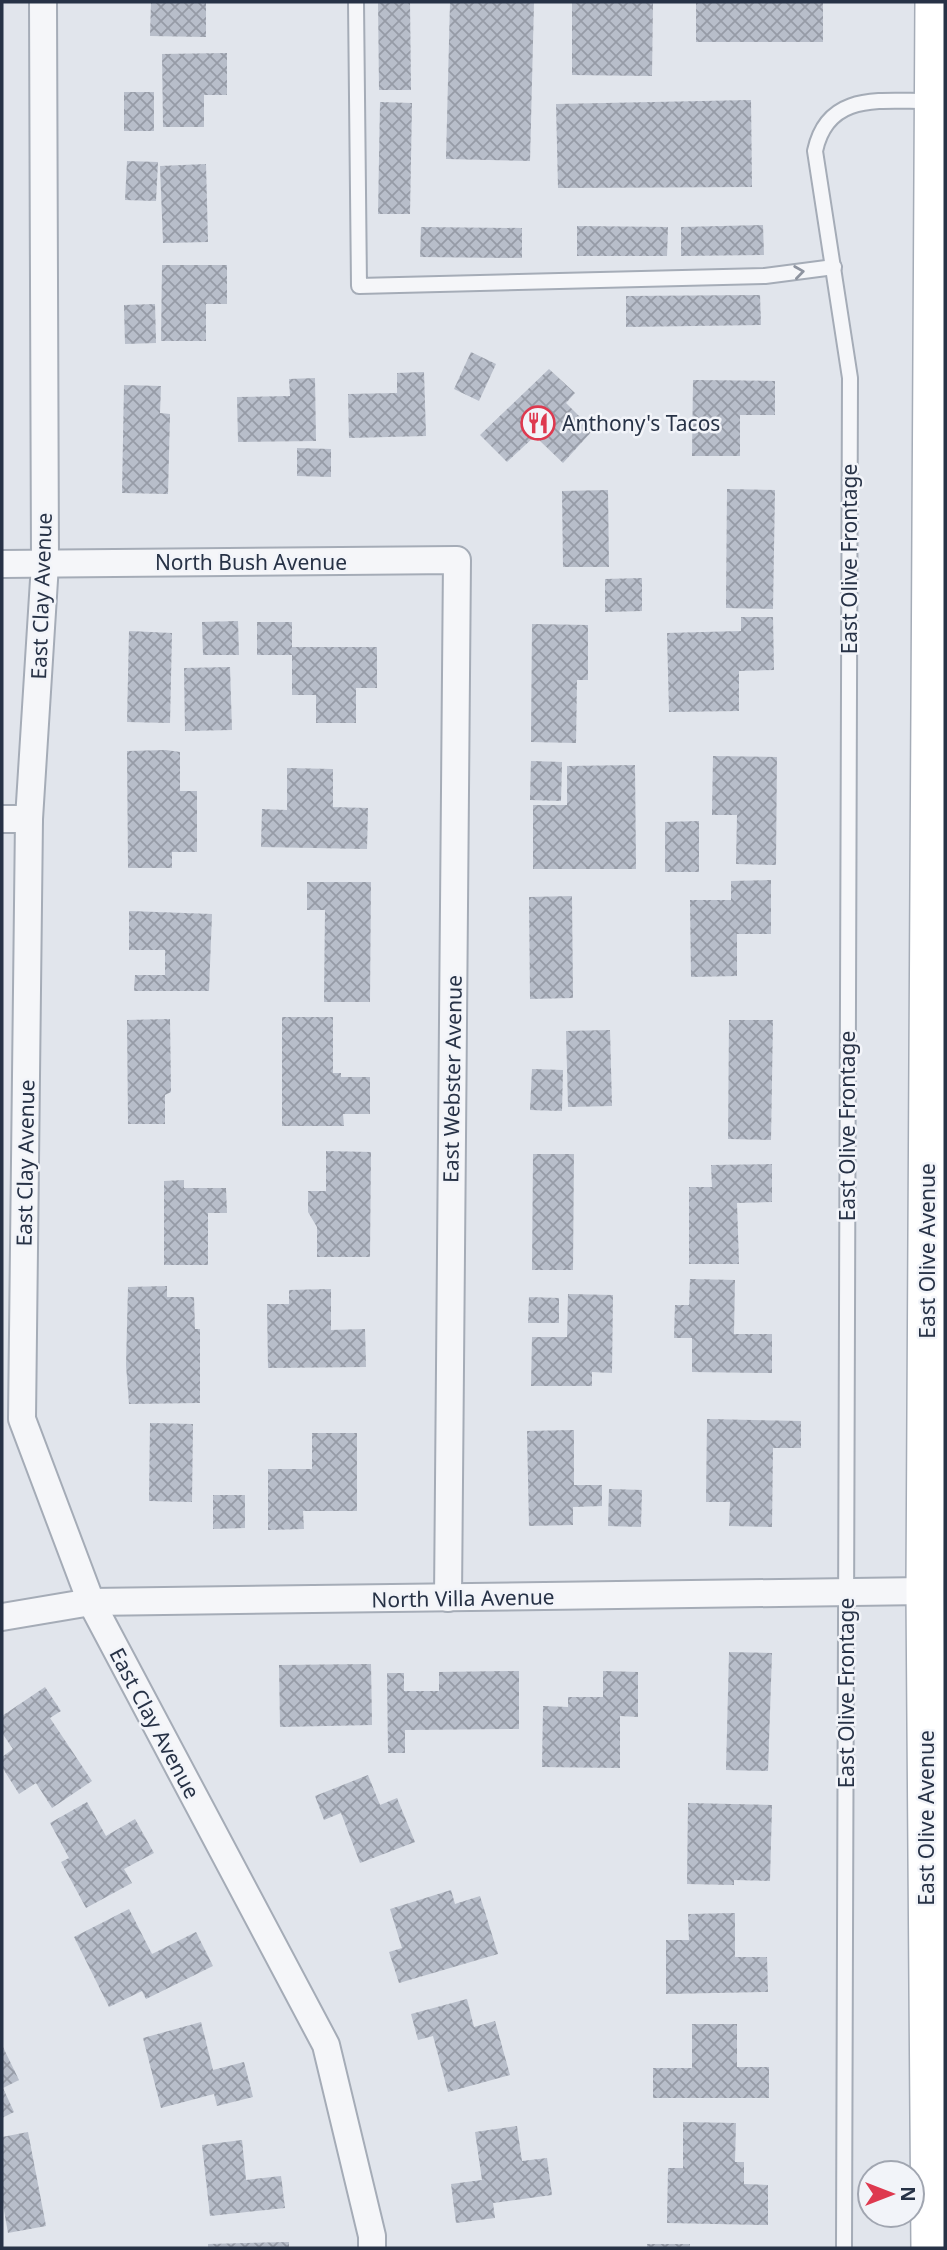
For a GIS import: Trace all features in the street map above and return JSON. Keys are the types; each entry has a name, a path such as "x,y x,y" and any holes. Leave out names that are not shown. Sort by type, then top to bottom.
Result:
{"main road":[{"name":"East Olive Avenue","path":"930,2248 938,2150 925,1591 937,645 934,2"}],"street":[{"name":"East Clay Avenue","path":"43,2 45,564 29,819 22,1419 91,1602 326,2045 372,2236 372,2248"},
{"name":"North Bush Avenue","path":"2,564 457,560"},
{"name":"East Webster Avenue","path":"448,1598 457,560"},
{"path":"2,819 29,819"},
{"name":"North Villa Avenue","path":"2,1617 91,1602 925,1591"}],"lane":[{"path":"356,2 359,286 765,276 834,267"},
{"name":"East Olive Frontage","path":"844,2248 850,378 815,151 819,131 831,116 851,106 933,101"}],"building":[{"path":"151,2 206,2 206,37 150,36"},
{"path":"378,2 410,2 411,90 379,90"},
{"path":"450,2 534,2 530,161 446,159"},
{"path":"572,2 653,2 652,76 572,75"},
{"path":"696,2 823,2 823,42 696,42"},
{"path":"227,53 227,95 204,95 204,127 163,127 162,54"},
{"path":"124,92 154,92 154,131 124,131"},
{"path":"751,100 752,187 558,188 556,104"},
{"path":"380,102 412,103 410,214 378,214"},
{"path":"127,161 158,162 156,201 125,200"},
{"path":"206,164 208,242 163,243 160,166"},
{"path":"763,225 764,255 681,256 681,227"},
{"path":"577,226 668,227 667,256 577,256"},
{"path":"421,227 522,228 522,258 420,257"},
{"path":"162,265 227,265 227,304 206,304 206,341 161,341"},
{"path":"760,295 761,325 626,327 626,296"},
{"path":"155,304 156,343 125,344 124,305"},
{"path":"471,352 496,364 479,401 454,389"},
{"name":"Anthony's Tacos","path":"549,369 575,393 566,403 593,430 563,463 535,436 507,462 480,435"},
{"path":"424,372 426,436 349,438 348,394 397,393 397,373"},
{"path":"315,378 316,441 238,442 237,397 290,396 289,379"},
{"path":"693,380 775,381 775,415 740,415 740,456 692,456"},
{"path":"124,385 161,386 160,413 170,414 168,494 122,493"},
{"path":"297,448 331,449 331,477 297,476"},
{"path":"727,489 775,490 773,609 726,608"},
{"path":"608,490 609,567 563,567 562,491"},
{"path":"642,578 642,611 605,612 605,579"},
{"path":"741,617 773,617 774,670 739,671 739,711 669,712 667,633 741,631"},
{"path":"238,621 239,655 203,655 202,622"},
{"path":"257,622 292,622 292,647 377,647 377,688 356,688 356,723 316,723 316,695 292,695 292,655 257,655"},
{"path":"532,624 588,625 588,680 577,680 576,743 531,742"},
{"path":"129,631 172,633 170,723 127,722"},
{"path":"230,667 232,730 185,731 184,668"},
{"path":"127,751 180,752 180,791 197,791 197,852 172,852 172,868 128,868"},
{"path":"713,756 777,757 776,865 736,864 737,815 712,815"},
{"path":"531,761 562,762 561,801 530,800"},
{"path":"635,765 636,869 533,869 533,805 567,805 567,766"},
{"path":"287,768 333,769 333,807 368,808 367,849 261,847 262,809 287,810"},
{"path":"699,821 699,872 665,872 665,822"},
{"path":"771,880 771,934 737,934 737,976 691,977 690,900 731,900 731,881"},
{"path":"307,882 371,882 370,1002 324,1002 325,910 307,910"},
{"path":"572,896 573,998 530,999 529,897"},
{"path":"129,911 212,914 209,991 134,991 135,975 165,975 165,950 129,950"},
{"path":"282,1017 333,1017 333,1073 341,1073 341,1077 370,1077 370,1114 343,1114 344,1126 282,1126"},
{"path":"170,1019 171,1092 165,1095 165,1124 128,1124 127,1020"},
{"path":"729,1020 773,1020 771,1140 728,1139"},
{"path":"610,1030 612,1106 568,1107 566,1031"},
{"path":"532,1069 563,1070 562,1111 530,1110"},
{"path":"326,1151 371,1152 370,1257 317,1257 317,1227 308,1212 308,1191 326,1191"},
{"path":"533,1154 574,1154 573,1270 532,1270"},
{"path":"772,1164 772,1202 737,1203 739,1264 689,1264 689,1187 712,1187 711,1165"},
{"path":"184,1180 184,1188 226,1188 227,1213 208,1213 208,1265 164,1265 164,1181"},
{"path":"690,1279 735,1280 734,1334 772,1334 772,1373 692,1372 692,1338 674,1338 675,1305 689,1305"},
{"path":"167,1286 167,1297 194,1297 195,1329 200,1329 200,1403 129,1404 126,1365 128,1287"},
{"path":"331,1289 331,1330 365,1329 366,1367 268,1368 267,1304 289,1304 289,1290"},
{"path":"568,1294 613,1295 612,1373 592,1372 592,1386 531,1386 532,1337 567,1337"},
{"path":"529,1297 559,1298 559,1323 528,1323"},
{"path":"707,1419 801,1421 801,1448 773,1448 772,1527 729,1526 730,1502 706,1502"},
{"path":"150,1423 193,1424 192,1502 149,1501"},
{"path":"574,1430 574,1485 602,1485 602,1506 573,1507 573,1525 529,1526 527,1431"},
{"path":"312,1433 357,1433 357,1511 303,1511 304,1529 268,1530 268,1469 312,1469"},
{"path":"609,1489 642,1490 641,1527 608,1526"},
{"path":"213,1495 245,1495 245,1528 213,1529"},
{"path":"729,1652 772,1653 768,1771 726,1770"},
{"path":"371,1664 372,1725 280,1727 279,1665"},
{"path":"519,1671 519,1729 405,1730 405,1753 388,1753 387,1673 404,1673 404,1691 439,1691 439,1672"},
{"path":"603,1671 638,1672 638,1717 620,1716 620,1768 542,1767 543,1706 568,1707 568,1697 603,1697"},
{"path":"45,1687 61,1711 50,1718 92,1781 52,1808 36,1783 19,1794 2,1767 2,1757 13,1749 2,1733 2,1716"},
{"path":"368,1775 380,1805 397,1798 415,1842 360,1863 341,1813 324,1820 315,1796"},
{"path":"87,1802 106,1836 135,1819 154,1853 124,1869 132,1883 86,1908 61,1862 69,1858 50,1823"},
{"path":"688,1803 772,1805 770,1881 734,1880 734,1885 687,1884"},
{"path":"451,1890 455,1904 480,1896 498,1954 399,1983 389,1952 402,1948 390,1909"},
{"path":"129,1909 152,1954 196,1932 213,1966 146,1999 142,1991 109,2007 74,1937"},
{"path":"735,1913 735,1957 767,1957 768,1992 666,1994 666,1940 689,1940 688,1914"},
{"path":"467,1999 474,2027 495,2021 510,2075 448,2092 433,2036 418,2040 411,2014"},
{"path":"201,2022 213,2070 244,2062 253,2097 217,2106 214,2094 161,2108 143,2038"},
{"path":"692,2024 737,2024 737,2067 769,2067 769,2098 653,2098 653,2068 692,2068"},
{"path":"2,2045 19,2080 3,2088 14,2112 2,2118"},
{"path":"683,2122 736,2123 735,2162 744,2162 744,2184 768,2185 768,2225 667,2223 668,2168 683,2168"},
{"path":"517,2126 522,2161 547,2158 552,2195 493,2203 495,2218 456,2223 451,2184 482,2180 475,2132"},
{"path":"28,2132 46,2226 8,2233 2,2199 2,2137"},
{"path":"242,2140 246,2180 281,2176 285,2208 210,2216 202,2145"},
{"path":"289,2242 289,2248 208,2248 208,2244"},
{"path":"647,2244 690,2244 690,2248 647,2248"}],"place":[{"name":"Anthony's Tacos","path":"538,423"}]}
